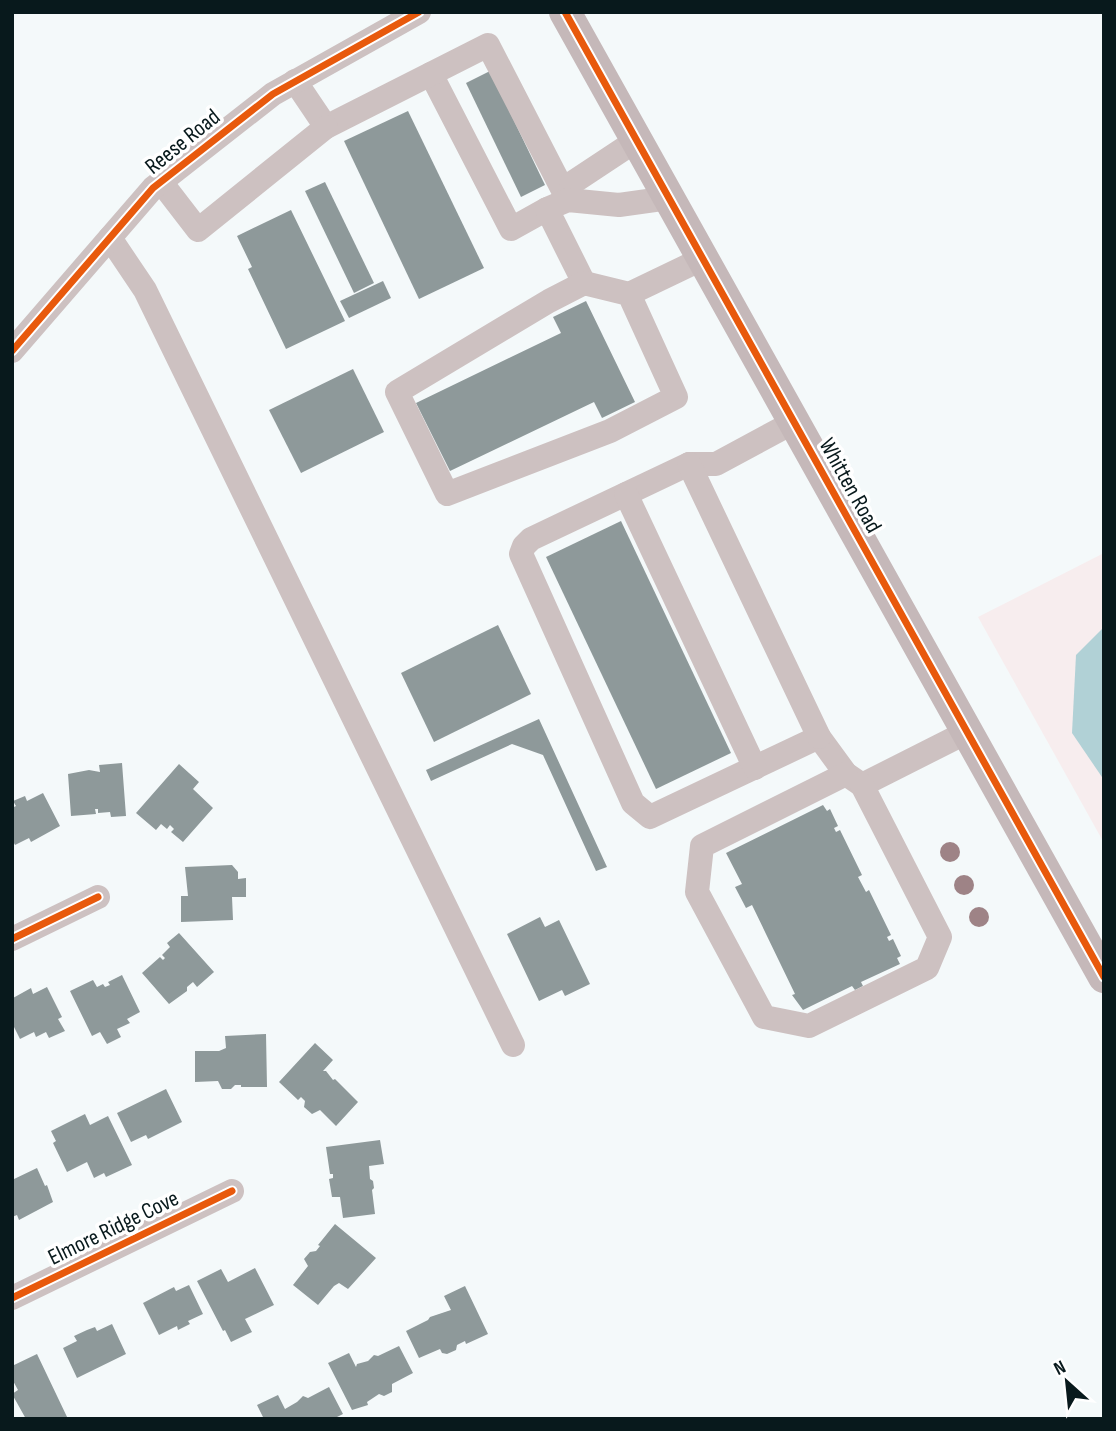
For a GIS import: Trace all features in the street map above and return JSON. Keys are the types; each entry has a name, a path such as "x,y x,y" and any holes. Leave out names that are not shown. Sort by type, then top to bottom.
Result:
{"main road":[{"name":"Whitten Road","path":"565,12 1104,977"}],"street":[{"name":"Reese Road","path":"12,351 161,181 272,94 419,12"},
{"path":"161,181 198,230 326,127 488,45 558,205 584,283"},
{"path":"431,74 511,229 558,205 619,205 669,198"},
{"path":"295,81 326,127"},
{"path":"558,205 572,183 637,140"},
{"path":"110,238 145,290 513,1045"},
{"path":"629,294 676,397 610,431 447,494 397,392 584,283 629,294 702,259"},
{"path":"794,422 716,464 689,464 531,539 521,554 632,803 650,817 819,737"},
{"path":"689,464 819,737 854,779 940,937 927,968 809,1026 764,1017 697,892 702,846 854,779 967,732"},
{"path":"626,494 755,768"},
{"path":"12,939 98,897"},
{"name":"Elmore Ridge Cove","path":"12,1298 232,1191"}],"shaded area":[{"path":"1104,553 1104,843 978,617"}],"water":[{"path":"1104,627 1104,780 1072,733 1076,655"}],"building":[{"path":"490,71 545,185 521,197 466,83"},
{"path":"408,111 484,268 419,299 344,141"},
{"path":"325,182 374,283 354,293 305,191"},
{"path":"291,210 345,321 286,349 248,269 252,267 237,236"},
{"path":"383,281 391,298 349,318 340,301"},
{"path":"586,301 635,402 602,418 594,402 450,471 416,403 561,333 553,317"},
{"path":"353,369 384,432 301,473 269,410"},
{"path":"621,521 731,753 656,789 546,557"},
{"path":"498,625 531,694 434,742 401,673"},
{"path":"539,719 607,867 596,871 543,755 512,744 431,781 426,770"},
{"path":"122,763 126,816 111,817 110,812 98,813 98,809 95,809 96,814 71,816 68,774 89,770 100,772 99,765"},
{"path":"179,764 199,782 193,789 213,808 183,842 171,832 174,829 170,825 167,829 161,824 156,830 136,813"},
{"path":"43,793 60,826 31,842 29,838 15,845 12,839 12,808 16,806 13,801 25,796 27,801"},
{"path":"823,805 827,811 830,809 838,826 834,828 836,832 840,830 862,875 858,877 866,892 869,890 891,935 887,937 889,941 893,939 901,956 897,958 900,964 861,982 863,986 855,990 852,986 803,1010 792,995 795,994 752,905 746,908 735,887 742,884 726,853"},
{"path":"232,865 238,872 238,879 246,878 246,897 232,897 233,920 181,922 181,896 188,896 185,867"},
{"path":"540,917 545,927 559,920 590,984 565,996 562,990 539,1001 507,934"},
{"path":"179,933 214,972 197,987 193,982 187,987 187,991 169,1004 142,973 160,957 163,960 165,958 162,955 170,947 167,943"},
{"path":"122,975 140,1012 127,1019 130,1023 117,1029 121,1037 107,1044 100,1032 92,1036 70,991 93,980 97,987 103,984 105,987 110,985 108,982"},
{"path":"47,987 62,1017 58,1019 65,1031 49,1038 46,1032 36,1037 34,1032 20,1039 12,1023 13,998 31,988 33,994"},
{"path":"266,1034 267,1087 235,1085 231,1089 222,1089 218,1081 195,1082 195,1051 219,1051 226,1048 225,1036"},
{"path":"315,1043 333,1060 323,1071 358,1102 336,1126 320,1110 312,1114 304,1107 305,1101 301,1097 298,1100 279,1082"},
{"path":"166,1089 182,1122 148,1139 146,1135 131,1142 117,1113"},
{"path":"85,1114 90,1125 108,1116 132,1165 106,1177 104,1173 94,1178 87,1162 67,1172 53,1143 56,1141 51,1131"},
{"path":"380,1140 384,1164 369,1166 374,1188 375,1214 343,1218 340,1197 332,1197 329,1179 333,1178 333,1174 330,1174 326,1147"},
{"path":"37,1168 53,1202 19,1220 17,1215 12,1217 12,1180"},
{"path":"335,1224 376,1258 348,1289 339,1283 318,1305 293,1285 308,1266 304,1259 310,1252 316,1251"},
{"path":"255,1268 274,1305 245,1319 252,1332 231,1342 197,1281 221,1269 228,1282"},
{"path":"189,1285 203,1314 188,1321 190,1324 178,1330 177,1326 159,1335 143,1303 174,1287 176,1291"},
{"path":"465,1286 488,1334 466,1344 465,1341 447,1354 440,1349 419,1358 406,1331 430,1317 451,1310 444,1296"},
{"path":"112,1324 126,1354 77,1378 63,1348 77,1341 74,1336 95,1327 97,1331"},
{"path":"399,1346 413,1373 392,1384 392,1392 384,1396 379,1394 367,1402 368,1405 352,1410 328,1363 349,1353 356,1367 374,1355 378,1356"},
{"path":"37,1354 68,1419 26,1419 12,1394 18,1390 12,1379 12,1366"},
{"path":"329,1387 343,1414 333,1419 264,1419 257,1405 278,1395 285,1409 303,1396 308,1398"}],"cycle path":[{"path":"12,351 153,188 273,94 419,12"},
{"path":"565,12 1104,977"},
{"path":"12,939 98,897"},
{"path":"12,1298 232,1191"}]}
